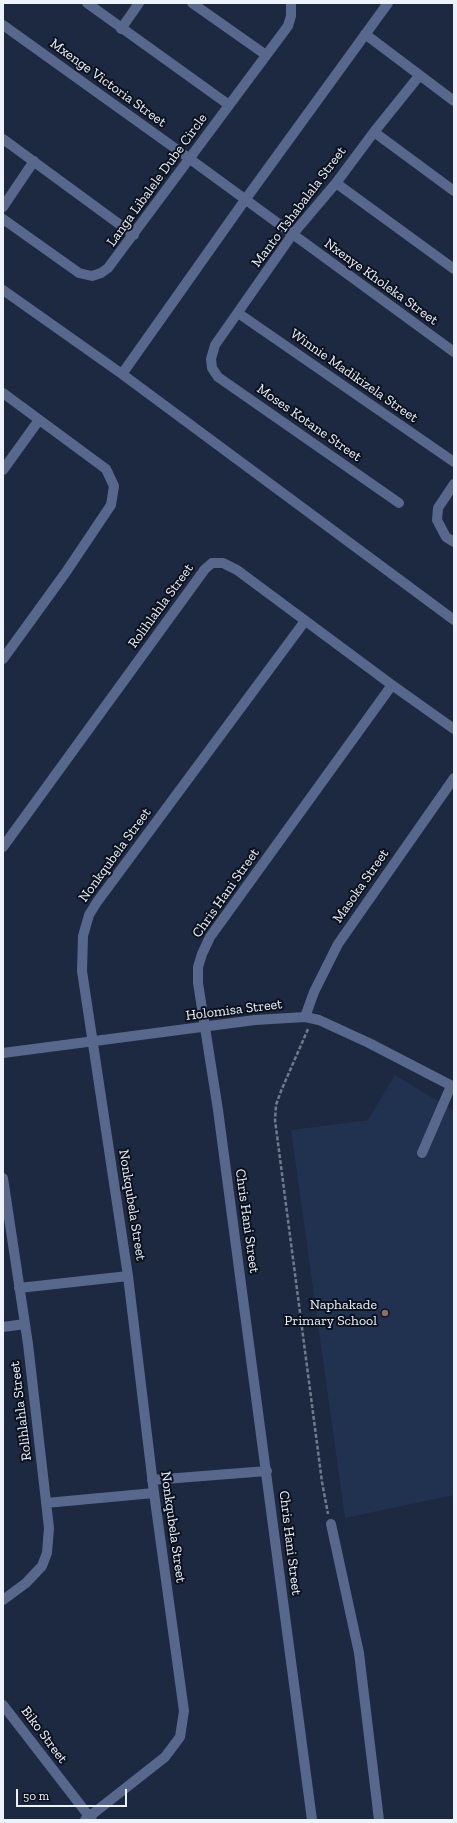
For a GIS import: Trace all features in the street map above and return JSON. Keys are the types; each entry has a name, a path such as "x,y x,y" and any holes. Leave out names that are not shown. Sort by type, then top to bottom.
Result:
{"street":[{"path":"87,3 229,105"},
{"path":"122,29 139,3"},
{"path":"192,3 266,55"},
{"name":"Langa Libalele Dube Circle","path":"3,219 75,271 87,276 96,275 108,268 288,26 292,16 292,3"},
{"path":"122,374 245,200 388,3"},
{"name":"Mxenge Victoria Street","path":"3,25 190,159 292,235"},
{"path":"365,34 454,101"},
{"name":"Manto Tshabalala Street","path":"211,359 215,345 292,235 336,184 374,132 419,76"},
{"path":"374,132 454,191"},
{"path":"3,139 134,235"},
{"path":"3,207 34,161"},
{"path":"336,184 454,269"},
{"name":"Nxenye Kholeka Street","path":"292,235 454,352"},
{"path":"3,290 122,374 454,620"},
{"name":"Winnie Madikizela Street","path":"238,313 454,462"},
{"name":"Moses Kotane Street","path":"211,359 212,368 218,377 399,502"},
{"path":"3,393 106,469 114,486 113,500 66,572 3,659"},
{"path":"3,470 39,420"},
{"path":"454,484 438,508 437,520 446,537 454,542"},
{"name":"Rolihlahla Street","path":"3,847 209,565 223,563 237,570 454,729"},
{"name":"Nonkqubela Street","path":"89,1819 165,1757 180,1737 184,1711 152,1480 128,1276 82,971 83,936 89,915 97,902 305,621"},
{"name":"Chris Hani Street","path":"312,1820 267,1471 206,1027 198,983 198,967 210,937 392,685"},
{"name":"Masoka Street","path":"309,1018 314,992 338,944 454,778"},
{"name":"Holomisa Street","path":"3,1053 262,1019 309,1018 369,1043 452,1087"},
{"path":"422,1153 452,1087"},
{"name":"Rolihlahla Street","path":"3,1178 25,1324 48,1528 47,1553 42,1566 26,1583 3,1600"},
{"path":"19,1288 128,1276"},
{"path":"3,1327 25,1324"},
{"path":"152,1480 267,1471"},
{"path":"46,1503 154,1493"},
{"path":"330,1524 359,1653 379,1820"},
{"name":"Biko Street","path":"3,1705 89,1819"}],"path":[{"path":"309,1018 276,1106 275,1120 322,1482 330,1524"}],"shaded area":[{"name":"Naphakade Primary School","path":"395,1075 454,1111 454,1495 345,1518 291,1130 368,1120"}],"place":[{"name":"Naphakade Primary School","path":"385,1313"}]}
